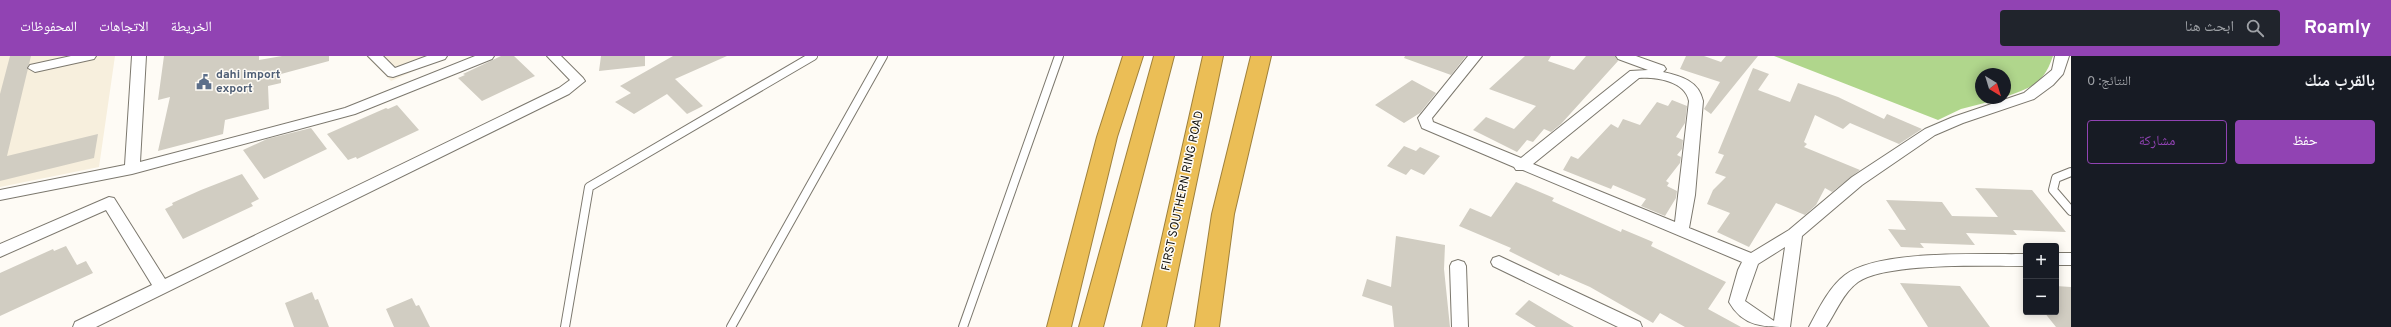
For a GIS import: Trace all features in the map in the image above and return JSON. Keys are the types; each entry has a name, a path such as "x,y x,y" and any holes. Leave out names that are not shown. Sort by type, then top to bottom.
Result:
{"highway":[{"path":"1059,327 1107,137 1132,56"},
{"path":"1091,327 1115,242 1145,118 1164,56"},
{"name":"FIRST SOUTHERN RING ROAD","path":"1154,327 1213,56"},
{"path":"1207,327 1223,214 1261,56"}],"street":[{"path":"35,68 89,56"},
{"path":"132,169 139,56"},
{"path":"376,56 393,73 440,56"},
{"path":"0,195 132,169 350,110 487,56"},
{"path":"81,327 564,91 578,81 554,56"},
{"path":"1475,56 1425,118 1427,126 1752,260"},
{"path":"1623,56 1669,73"},
{"path":"1770,327 1741,308 1737,302 1746,270 1752,260 1795,234 1857,181 1930,132 1958,120 2029,96 2048,82 2058,71 2062,56"},
{"path":"1521,166 1635,74 1653,74 1684,84 1692,89 1696,101 1687,195 1681,231"},
{"path":"0,251 109,202 162,288"},
{"path":"1782,327 1795,234"},
{"path":"2059,259 2071,259"},
{"path":"1817,327 1833,298 1852,277 1875,267 2023,260"},
{"path":"1499,262 1634,327"},
{"path":"1458,266 1460,327"}],"lane":[{"path":"565,327 589,188 813,56"},
{"path":"732,327 883,56"},
{"path":"963,327 1059,56"},
{"path":"2071,172 2064,173 2056,178 2053,190 2071,211"}],"shaded area":[{"path":"0,56 115,56 99,167 0,187"},
{"path":"366,56 448,56 391,81"}],"green space":[{"path":"1774,56 2053,56 2041,79 2035,84 2011,95 2011,68 1975,68 1975,104 1981,104 1961,109 1938,120"}],"building":[{"path":"10,56 31,56 7,156 98,134 94,158 0,181 0,94"},
{"path":"164,56 259,56 259,60 282,56 329,56 329,61 281,74 281,83 268,86 269,109 225,120 223,134 158,151 170,97 158,100"},
{"path":"501,56 514,56 535,76 482,101 458,78 465,75 463,74"},
{"path":"601,56 645,56 645,66 599,71"},
{"path":"673,56 727,56 675,79 703,106 687,114 667,94 634,114 615,102 631,93 620,86"},
{"path":"1405,56 1466,56 1451,75 1404,58"},
{"path":"1525,56 1551,56 1548,61 1574,70 1586,56 1615,56 1618,61 1561,124 1551,132 1544,129 1533,142 1527,140 1517,152 1473,130 1486,117 1514,129 1536,106 1489,89"},
{"path":"1686,56 1704,56 1721,62 1726,56 1758,56 1711,114 1704,109 1720,82 1680,69"},
{"path":"1753,68 1769,74 1758,90 1790,102 1798,83 1838,97 1884,119 1887,114 1922,129 1899,144 1850,123 1843,129 1815,115 1804,142 1807,144 1804,147 1860,170 1832,192 1825,188 1816,205 1805,215 1776,203 1749,247 1717,232 1730,213 1707,204 1713,190 1726,177 1715,173 1724,155 1718,153"},
{"path":"1412,80 1436,93 1420,113 1404,123 1375,105"},
{"path":"1672,100 1687,106 1685,123 1676,137 1683,140 1682,149 1677,155 1681,157 1680,163 1666,181 1669,183 1667,186 1677,191 1676,198 1665,216 1641,206 1646,199 1613,185 1611,189 1563,170 1571,156 1578,159 1611,124 1618,128 1623,119 1640,125 1657,102 1668,106"},
{"path":"397,105 419,130 357,159 356,157 348,160 327,134 386,108 388,109"},
{"path":"311,128 327,149 264,179 243,150 267,139"},
{"path":"1404,146 1416,151 1420,147 1440,156 1424,175 1411,169 1406,175 1387,166"},
{"path":"242,174 259,199 251,203 253,206 183,239 165,209 173,205 172,203"},
{"path":"1516,182 1554,198 1552,201 1621,232 1622,229 1653,242 1651,246 1726,282 1708,309 1741,327 1685,327 1660,313 1653,323 1590,287 1560,274 1559,276 1509,251 1511,248 1459,226 1470,208 1491,217"},
{"path":"1975,188 2032,190 2066,232 2013,230 2017,235 1966,233 1975,245 1920,243 1924,248 1901,247 1888,229 1906,230 1886,200 1942,202 1952,216 1998,217"},
{"path":"1396,236 1445,245 1444,269 1450,327 1394,327 1392,306 1362,296 1367,279 1391,287"},
{"path":"66,246 77,265 86,261 93,273 0,316 0,273 53,249 54,251"},
{"path":"1900,283 1960,286 1990,327 1928,327"},
{"path":"2059,286 2071,287 2071,327 2056,327 2046,315 2059,315"},
{"path":"312,292 315,300 318,299 329,327 294,327 285,303"},
{"path":"412,298 416,306 419,305 430,327 394,327 386,309"},
{"path":"1529,300 1574,327 1536,327 1515,314"}],"place":[{"name":"dahi import export","path":"204,82"}]}
